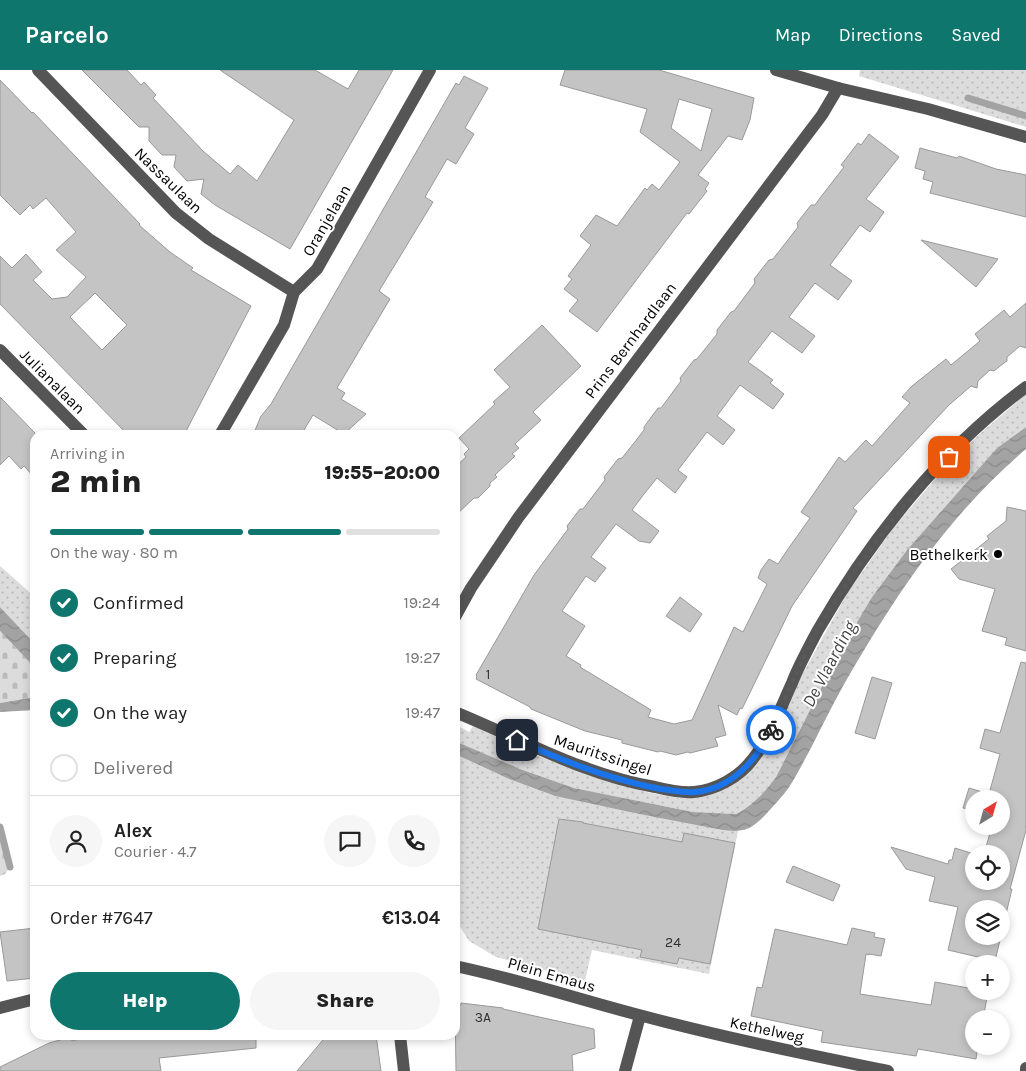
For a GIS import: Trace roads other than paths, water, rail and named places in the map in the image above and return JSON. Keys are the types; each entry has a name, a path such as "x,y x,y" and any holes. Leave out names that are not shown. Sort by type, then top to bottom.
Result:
{"street":[{"name":"Nassaulaan","path":"38,70 176,213 209,239 294,292"},
{"name":"Oranjelaan","path":"223,430 284,325 294,292 317,269 430,70"},
{"path":"776,70 838,88 928,109 1026,136"},
{"name":"Prins Bernhardlaan","path":"460,607 470,588 518,518 822,115 838,88"},
{"name":"Julianalaan","path":"0,350 79,430"},
{"name":"Mauritssingel","path":"460,714 557,757 637,784 695,792 717,786 735,777 752,761 765,741 818,630 867,553 926,480 982,424 1026,387"},
{"name":"Plein Emaus","path":"460,967 488,973 640,1016"},
{"path":"0,1008 30,1000"},
{"path":"625,1071 640,1016"},
{"name":"Kethelweg","path":"640,1016 748,1042 888,1071"},
{"path":"401,1040 404,1071"}],"water":[{"path":"1026,427 1026,449 971,502 924,560 861,655 792,783 767,813 749,828 739,831 723,830 555,796 509,779 460,756 460,743 520,769 574,788 693,812 736,814 742,811 768,788 776,777 841,649 872,597 907,550 997,448"},
{"path":"0,607 30,639 30,663 0,631"},
{"path":"30,698 30,710 0,712 0,703"}],"waterway":[{"path":"968,98 1026,116"},
{"path":"0,827 10,867"}],"place":[{"name":"Bethelkerk","path":"998,554"}],"water label":[{"name":"De Vlaarding","path":"829,664"}]}
